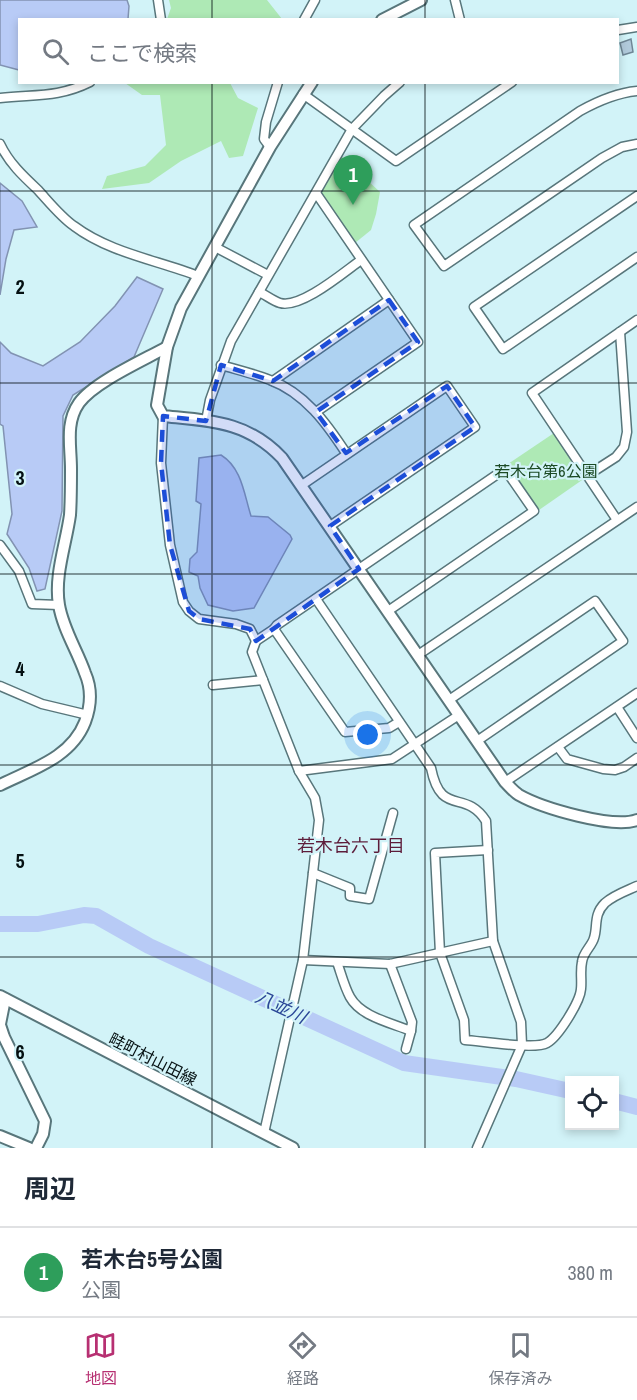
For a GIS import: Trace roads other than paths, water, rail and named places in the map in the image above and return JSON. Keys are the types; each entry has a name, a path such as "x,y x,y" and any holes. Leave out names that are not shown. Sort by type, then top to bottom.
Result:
{"street":[{"path":"158,0 161,18"},
{"path":"305,18 315,0"},
{"path":"386,18 421,0"},
{"path":"455,0 460,18"},
{"path":"619,30 637,27"},
{"path":"0,98 50,96 74,90 86,84"},
{"path":"270,147 264,139 266,122 277,84"},
{"path":"256,641 250,629 236,624 198,619 183,602 170,545 161,463 163,416 157,405 167,347 181,308 270,147 310,84"},
{"path":"206,421 210,400 231,341 268,275 352,129 398,84"},
{"path":"303,94 396,161 509,84"},
{"path":"637,91 600,100 580,111 414,225 444,266 602,158 622,147 637,144"},
{"path":"0,144 8,160 72,225 84,234 114,248 171,265 198,276"},
{"path":"316,193 418,342 316,412"},
{"path":"637,196 474,307 503,349 637,257"},
{"path":"215,247 268,275"},
{"path":"259,292 280,303 294,303 307,297 361,260"},
{"path":"273,381 389,300"},
{"path":"617,520 532,393 637,320"},
{"path":"588,475 616,457 624,447 627,432 620,332"},
{"path":"0,785 68,749 81,732 88,715 89,684 65,626 58,591 70,515 70,419 80,402 96,387 167,347"},
{"path":"222,365 273,381 297,395 328,426 346,453"},
{"path":"302,484 447,386 475,427 330,526"},
{"path":"163,416 206,421 242,429 260,438 282,458 477,741 517,794 553,808 603,821 628,824 637,820"},
{"path":"264,1133 303,960 318,810 315,798 299,771 252,652 256,641 505,469 534,511 388,611"},
{"path":"418,655 637,507"},
{"path":"0,545 19,571 32,604 59,605"},
{"path":"316,599 431,768 436,790 446,799 471,805 480,811 486,821 493,941 521,1022 522,1045 477,1148"},
{"path":"449,700 595,601 623,641 477,741"},
{"path":"274,629 345,732 389,728 399,722"},
{"path":"213,685 262,680"},
{"path":"0,686 42,705 88,715"},
{"path":"506,782 637,693"},
{"path":"617,707 637,738"},
{"path":"299,771 392,759 459,715"},
{"path":"558,747 567,759 603,769 615,770 637,758"},
{"path":"313,873 350,888 350,896 369,899 393,813"},
{"path":"488,850 435,853 440,953 464,1020 465,1040 522,1045 546,1044 556,1035 576,1004 581,991 582,961 594,938 594,926 603,905 614,896 637,886"},
{"path":"303,960 390,964 493,941"},
{"path":"337,962 350,998 357,1006 364,1012 411,1031"},
{"path":"390,964 412,1022 406,1049"},
{"path":"3,998 0,1024 4,1037 45,1121 43,1134 36,1148"},
{"name":"畦町村山田線","path":"3,998 293,1148"},
{"path":"0,1136 29,1148"}],"water":[{"path":"0,0 127,0 128,18 18,18 18,70 0,65"},
{"path":"0,183 22,201 37,227 14,230 0,295"},
{"path":"137,277 163,289 134,357 73,395 63,416 62,511 45,589 37,591 29,568 7,534 12,514 3,426 0,424 0,342 11,353 43,366 80,342 115,306"},
{"path":"221,455 228,460 238,474 251,516 268,517 292,539 254,608 233,611 208,605 200,588 198,576 189,572 190,559 197,552 201,504 196,501 199,458"}],"waterway":[{"name":"八並川","path":"0,924 38,924 84,915 96,916 149,946 404,1063 516,1079 565,1090"},
{"name":"八並川","path":"619,1102 637,1107"}],"place":[{"name":"若木台5号公園","path":"353,205"}],"district":[{"name":"若木台六丁目","path":"351,846"}],"park label":[{"name":"若木台第6公園","path":"546,471"}]}
